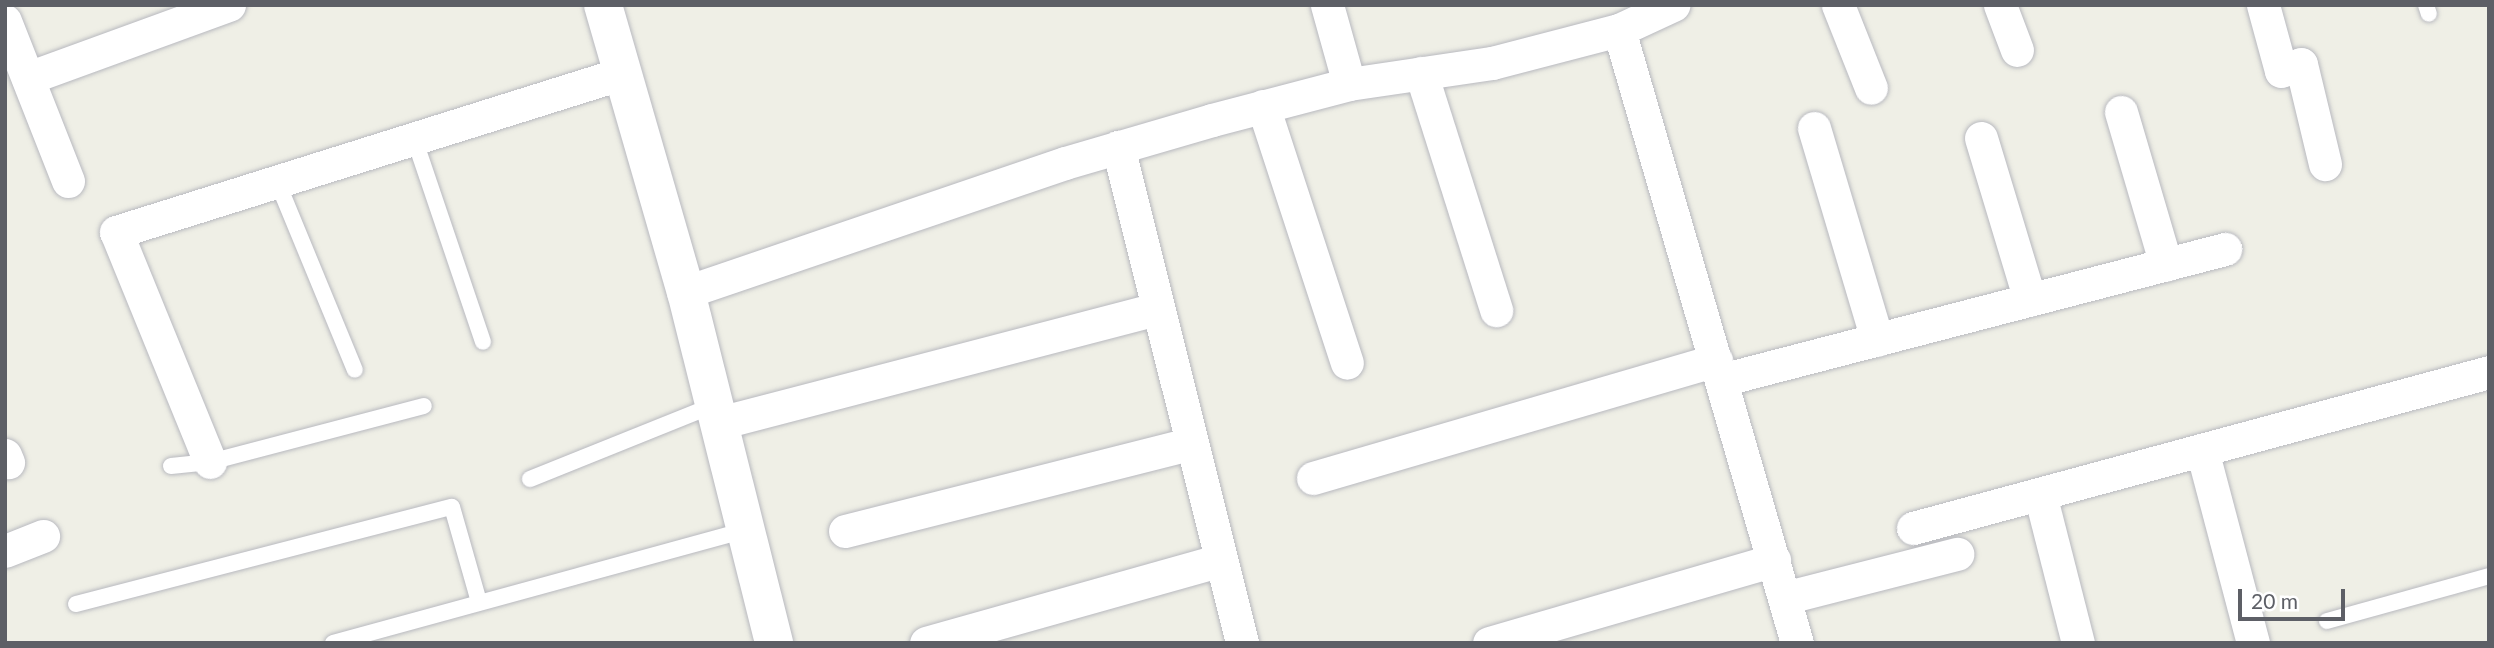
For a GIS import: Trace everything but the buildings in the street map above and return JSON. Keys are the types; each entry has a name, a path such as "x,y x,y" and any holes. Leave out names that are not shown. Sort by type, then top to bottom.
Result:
{"street":[{"path":"28,78 229,5"},
{"path":"603,5 685,292 774,643"},
{"path":"1327,5 1349,84"},
{"path":"685,292 1118,147 1349,84 1492,63 1619,30 1673,5"},
{"path":"1838,5 1871,88"},
{"path":"2000,5 2017,50"},
{"path":"2263,5 2281,71 2301,64 2325,164"},
{"path":"5,21 68,181"},
{"path":"1619,30 1797,643"},
{"path":"210,462 116,232 623,73"},
{"path":"1421,73 1496,310"},
{"path":"1264,106 1347,363"},
{"path":"2121,112 2166,265"},
{"path":"1814,128 1877,340"},
{"path":"1981,138 2029,300"},
{"path":"1118,147 1218,561 1242,643"},
{"path":"1313,478 1719,370 1877,340 2225,249"},
{"path":"716,414 1157,309"},
{"path":"1913,528 2489,372"},
{"path":"845,531 1189,444"},
{"path":"2202,450 2253,643"},
{"path":"2040,494 2078,643"},
{"path":"5,551 43,536"},
{"path":"1784,598 1957,554"},
{"path":"926,643 1218,561"},
{"path":"1489,643 1774,561"}],"lane":[{"path":"414,138 483,342"},
{"path":"277,181 355,370"},
{"path":"171,466 210,462 424,406"},
{"path":"530,479 716,414"},
{"path":"76,604 452,507 479,602"},
{"path":"333,643 746,530"},
{"path":"2327,621 2489,576"}]}
